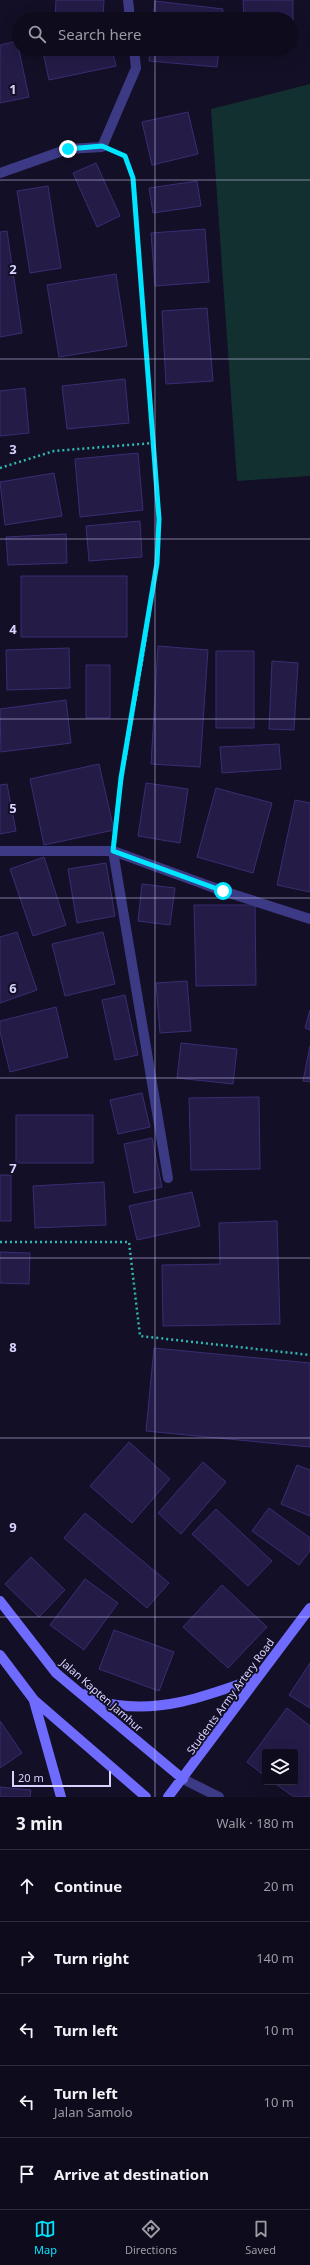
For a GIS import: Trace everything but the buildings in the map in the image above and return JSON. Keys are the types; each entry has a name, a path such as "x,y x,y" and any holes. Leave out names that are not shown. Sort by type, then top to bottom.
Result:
{"street":[{"path":"128,0 129,12"},
{"path":"0,173 68,149 102,146 136,68 135,56"},
{"path":"0,851 113,851 223,891 310,919"},
{"path":"113,851 168,1178"},
{"name":"Jalan Kapten Jamhur","path":"0,1601 56,1673 183,1779"},
{"name":"Students Army Artery Road","path":"168,1797 310,1608"},
{"path":"0,1656 34,1700 146,1797"},
{"path":"56,1673 85,1694 116,1705 155,1707 193,1701 257,1678"},
{"path":"34,1700 61,1797"},
{"path":"183,1779 219,1797"}],"path":[{"path":"102,146 125,156 133,178 159,519 157,563 121,778 113,851"},
{"path":"0,468 54,451 153,443"},
{"path":"0,1242 129,1242 140,1336 310,1355"}],"green space":[{"path":"310,84 310,476 237,481 211,109"}],"route":[{"path":"68,149 102,146 125,156 133,178 159,519 157,563 121,778 113,851 223,891"}]}
